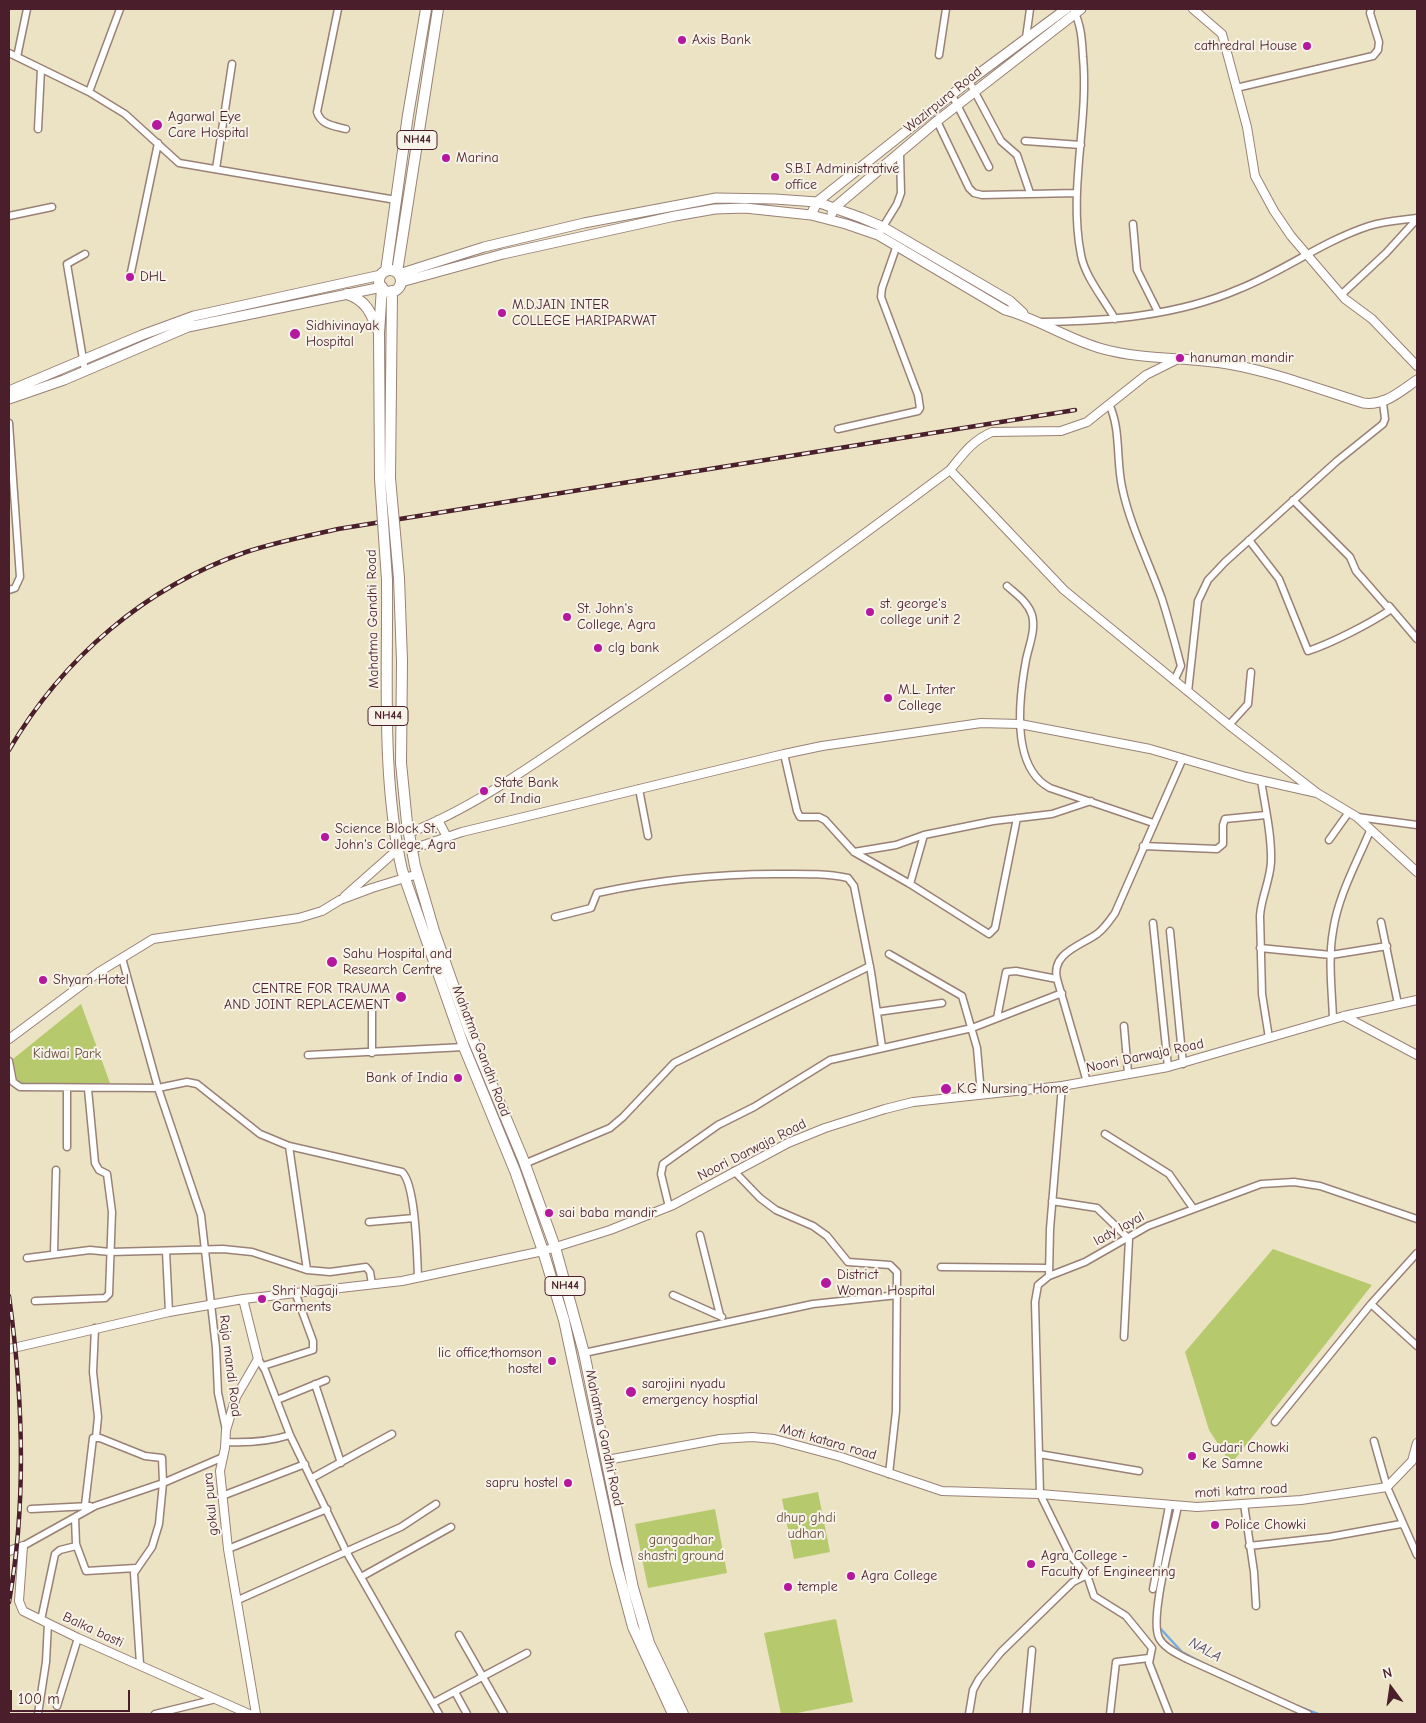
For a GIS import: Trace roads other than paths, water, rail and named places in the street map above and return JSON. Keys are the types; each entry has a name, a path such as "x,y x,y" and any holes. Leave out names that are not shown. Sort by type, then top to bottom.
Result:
{"highway":[{"name":"NH44","path":"393,275 396,200 426,9"},
{"name":"NH44","path":"382,287 393,275 438,9"},
{"path":"382,287 392,292 398,288 393,275"},
{"name":"Mahatma Gandhi Road","path":"382,287 379,333 385,478 388,765 398,850 405,878 464,1047 515,1171 543,1250 564,1320 616,1563 633,1627 673,1714"},
{"name":"Mahatma Gandhi Road","path":"392,292 385,478 399,578 402,661 401,763 412,849 434,931 469,1030 524,1164 555,1247 584,1353 633,1588 642,1621 661,1670 683,1714"},
{"path":"347,294 357,297 369,309 379,333"}],"main road":[{"name":"Wazirpura Road","path":"811,215 817,202 969,81 1066,9"},
{"name":"Wazirpura Road","path":"828,219 834,208 937,121 1076,10"},
{"path":"393,275 484,247 584,223 690,202 716,198 817,202 834,208 880,231 1010,301 1025,315"},
{"path":"9,391 119,344 194,316 715,209 745,208 811,215 880,231 897,245 1005,310 1025,315 1102,348 1122,353 1228,364 1273,374 1363,403 1383,403 1417,380"},
{"path":"9,399 85,371 188,327 382,287"},
{"path":"236,306 238,316"},
{"path":"119,344 123,354"}],"street":[{"path":"17,57 27,9"},
{"path":"89,92 120,9"},
{"path":"338,9 317,112 319,119 323,122 346,129"},
{"path":"939,56 946,9"},
{"path":"1026,38 1030,9"},
{"path":"1193,9 1222,34 1246,127 1255,176 1282,224 1342,294 1372,319 1417,366"},
{"path":"1236,88 1373,56 1378,50 1379,42 1370,13 1371,9"},
{"path":"1076,10 1081,32 1085,80 1077,193 1080,246 1083,264 1116,319"},
{"path":"9,53 89,92 134,120 179,162 396,200"},
{"path":"216,169 232,64"},
{"path":"38,129 41,69"},
{"path":"969,81 976,90 1000,141 1018,155 1030,193"},
{"path":"952,95 989,167"},
{"path":"937,121 970,190 982,195 1077,193"},
{"path":"1026,141 1081,145"},
{"path":"130,277 158,143"},
{"path":"880,231 898,204 901,192 900,154"},
{"path":"9,216 52,207"},
{"path":"1038,322 1116,319 1158,312 1239,290 1306,253 1368,226 1417,218"},
{"path":"1342,294 1386,253 1417,218"},
{"path":"1134,224 1137,270 1158,312"},
{"path":"838,429 909,414 918,411 920,408 918,395 881,297 882,288 897,245"},
{"path":"85,254 67,264 85,371"},
{"path":"409,833 458,810 547,755 712,644 950,470 972,444 992,432 1061,431 1087,422 1146,375 1180,358"},
{"path":"1188,692 1198,601 1208,580 1292,500 1383,424 1385,419 1383,403"},
{"path":"1109,404 1116,418 1122,487 1146,563 1161,598 1181,666 1174,681"},
{"path":"9,423 20,577 15,588 9,590"},
{"path":"950,470 1064,590 1229,725 1317,792 1357,817 1417,872"},
{"path":"1249,540 1278,578 1308,651 1324,646 1331,640 1370,623 1390,610 1356,571 1350,557 1292,500"},
{"path":"1007,586 1026,603 1032,617 1032,634 1023,680 1020,724 1026,761 1040,783 1152,823"},
{"path":"1389,606 1417,640"},
{"path":"1229,725 1248,704 1251,672"},
{"path":"412,849 447,837 784,754 981,724 1020,724 1183,758 1261,780 1317,792"},
{"path":"784,754 799,815 803,818 819,817 825,820 854,852 910,884 982,931 993,933 1017,818"},
{"path":"1086,1082 1057,979 1056,966 1060,958 1098,933 1115,913 1152,823 1183,758"},
{"path":"1261,780 1271,861 1261,904 1260,948 1262,994 1269,1038"},
{"path":"639,789 648,836"},
{"path":"854,852 896,845 924,836 994,821 1052,814 1091,801"},
{"path":"1328,840 1349,812"},
{"path":"1143,846 1217,849 1223,844 1222,826 1225,819 1266,815"},
{"path":"1357,817 1417,825"},
{"path":"438,820 447,837"},
{"path":"1333,1019 1331,955 1333,930 1341,902 1370,830"},
{"path":"910,884 924,836"},
{"path":"9,1039 122,958 153,939 299,918 322,911 340,900 398,850"},
{"path":"556,917 591,908 597,894 676,879 730,873 802,874 848,878 854,886 870,966 882,1047"},
{"path":"340,900 385,883 418,874"},
{"path":"1381,922 1398,1004"},
{"path":"1153,923 1168,1067"},
{"path":"1170,931 1183,1064"},
{"path":"1260,948 1331,955 1387,946"},
{"path":"889,954 962,996 977,1048 981,1094"},
{"name":"Raja mandi Road","path":"122,958 158,1088 196,1194 201,1214 216,1348 218,1393 226,1430"},
{"path":"524,1164 610,1128 623,1117 667,1070 681,1059 870,966"},
{"path":"997,1018 1006,972 1016,971 1057,979"},
{"path":"669,1207 661,1170 669,1160 718,1125 754,1107 819,1065 844,1055 924,1040 972,1028 1062,993"},
{"name":"Noori Darwaja Road","path":"9,1349 170,1312 243,1299 418,1277 543,1250 610,1230 669,1207 788,1143 859,1117 913,1102 1062,1086 1183,1064 1333,1019 1417,1000"},
{"path":"877,1012 942,1003"},
{"path":"372,1007 372,1052"},
{"path":"1344,1016 1417,1055"},
{"path":"1124,1026 1128,1073"},
{"path":"308,1055 464,1047"},
{"path":"9,1060 15,1085 88,1089 158,1088 186,1082 197,1084 245,1125 260,1134 289,1146 402,1172 408,1180 414,1218 418,1277"},
{"path":"1062,1086 1052,1201 1048,1276 1038,1285 1035,1292 1040,1494 1070,1555 1087,1575 1097,1599 1126,1616 1149,1643 1152,1652 1149,1658 1168,1714"},
{"path":"67,1089 67,1146"},
{"path":"35,1301 107,1297 112,1212 107,1174 99,1170 95,1163 88,1089"},
{"path":"1105,1134 1169,1174 1192,1208"},
{"path":"289,1146 307,1270"},
{"path":"54,1254 56,1170"},
{"path":"734,1171 760,1198 776,1210 813,1226 827,1236 848,1262 890,1265 897,1272 896,1411 889,1474"},
{"name":"lady layal","path":"1048,1276 1080,1264 1148,1226 1192,1208 1261,1184 1294,1182 1320,1186 1417,1219"},
{"path":"1052,1201 1098,1208 1129,1238 1124,1337"},
{"path":"370,1222 414,1218"},
{"path":"700,1236 720,1315"},
{"path":"27,1258 90,1250 110,1252 204,1248 252,1252 307,1270 330,1272 366,1267 370,1272 372,1284"},
{"path":"166,1250 170,1312"},
{"path":"1275,1422 1371,1304 1417,1253"},
{"path":"941,1267 1049,1268"},
{"path":"263,1366 313,1350 313,1341 295,1292"},
{"path":"673,1294 720,1315 726,1321"},
{"path":"584,1353 726,1321 759,1317 813,1304 898,1295"},
{"path":"243,1299 258,1359 263,1366 290,1434 348,1553 439,1714"},
{"path":"1371,1304 1417,1346"},
{"path":"86,1505 91,1441 96,1437 98,1418 93,1372 95,1328"},
{"name":"gokul pura","path":"256,1714 228,1549 222,1496 221,1458 226,1442 226,1430 236,1397 258,1359"},
{"path":"277,1400 326,1380"},
{"path":"315,1384 341,1463"},
{"path":"226,1442 255,1444 272,1441 290,1434"},
{"path":"312,1478 392,1434"},
{"path":"96,1437 145,1456 162,1458 163,1483 159,1524 154,1540 133,1575 140,1664"},
{"name":"Moti katara road","path":"607,1460 720,1439 752,1437 774,1439 841,1457 942,1491 1040,1494"},
{"path":"1374,1440 1387,1487 1401,1524 1417,1555"},
{"path":"1387,1487 1412,1461 1417,1443"},
{"path":"1039,1454 1139,1471"},
{"path":"9,1551 23,1546 95,1506 163,1483 221,1458"},
{"path":"222,1496 305,1464"},
{"name":"moti katra road","path":"1040,1494 1178,1506 1301,1500 1387,1487"},
{"path":"238,1600 348,1553 401,1527 436,1504"},
{"path":"1244,1504 1254,1572 1256,1606"},
{"path":"31,1508 95,1506"},
{"path":"1153,1588 1169,1506"},
{"path":"1178,1506 1156,1612 1159,1638 1169,1648 1187,1659 1308,1714"},
{"path":"228,1549 327,1509"},
{"path":"74,1518 76,1546 86,1571 136,1568"},
{"path":"1249,1546 1328,1537 1401,1524"},
{"path":"361,1577 452,1527"},
{"name":"Balka basti","path":"23,1546 20,1607 78,1638 140,1664 212,1700 249,1714"},
{"path":"38,1714 46,1662 45,1622 55,1554 60,1550 76,1546"},
{"path":"969,1714 973,1690 1001,1652 1073,1582 1087,1575"},
{"path":"459,1635 504,1714"},
{"path":"57,1706 78,1638"},
{"path":"1149,1643 1159,1638"},
{"path":"1026,1714 1032,1650"},
{"path":"433,1703 527,1653"},
{"path":"1110,1714 1115,1663 1149,1658"},
{"path":"454,1692 467,1714"},
{"path":"155,1714 212,1700"}],"waterway":[{"name":"NALA","path":"1158,1626 1182,1652 1201,1662"},
{"name":"NALA","path":"1297,1706 1318,1714"}],"railway":[{"path":"9,750 55,685 81,656 110,630 141,606 174,585 209,567 246,552 338,529 1075,410"},
{"path":"9,1296 17,1372 21,1449 19,1526 9,1602"}],"place":[{"name":"Axis Bank","path":"682,40"},
{"name":"cathredral House","path":"1307,46"},
{"name":"Agarwal Eye Care Hospital","path":"157,125"},
{"name":"Marina","path":"446,158"},
{"name":"S.B.I Administrative office","path":"775,177"},
{"name":"DHL","path":"130,277"},
{"name":"M.D.JAIN INTER COLLEGE HARIPARWAT","path":"502,313"},
{"name":"Sidhivinayak Hospital","path":"295,334"},
{"name":"hanuman mandir","path":"1180,358"},
{"name":"st. george's college unit 2","path":"870,612"},
{"name":"St. John's College, Agra","path":"567,617"},
{"name":"clg bank","path":"598,648"},
{"name":"M.L. Inter College","path":"888,698"},
{"name":"State Bank of India","path":"484,791"},
{"name":"Science Block St. John's College, Agra","path":"325,837"},
{"name":"Sahu Hospital and Research Centre","path":"332,962"},
{"name":"Shyam Hotel","path":"43,980"},
{"name":"CENTRE FOR TRAUMA AND JOINT REPLACEMENT","path":"401,997"},
{"name":"Bank of India","path":"458,1078"},
{"name":"K.G Nursing Home","path":"946,1089"},
{"name":"sai baba mandir","path":"549,1213"},
{"name":"District Woman Hospital","path":"826,1283"},
{"name":"Shri Nagaji Garments","path":"262,1299"},
{"name":"lic office;thomson hostel","path":"552,1361"},
{"name":"sarojini nyadu emergency hosptial","path":"631,1392"},
{"name":"Gudari Chowki Ke Samne","path":"1192,1456"},
{"name":"sapru hostel","path":"568,1483"},
{"name":"Police Chowki","path":"1215,1525"},
{"name":"Agra College - Faculty of Engineering","path":"1031,1564"},
{"name":"Agra College","path":"851,1576"},
{"name":"temple","path":"788,1587"}],"park label":[{"name":"Kidwai Park","path":"67,1054"},
{"name":"dhup ghdi udhan","path":"806,1526"},
{"name":"gangadhar shastri ground","path":"681,1548"}]}
